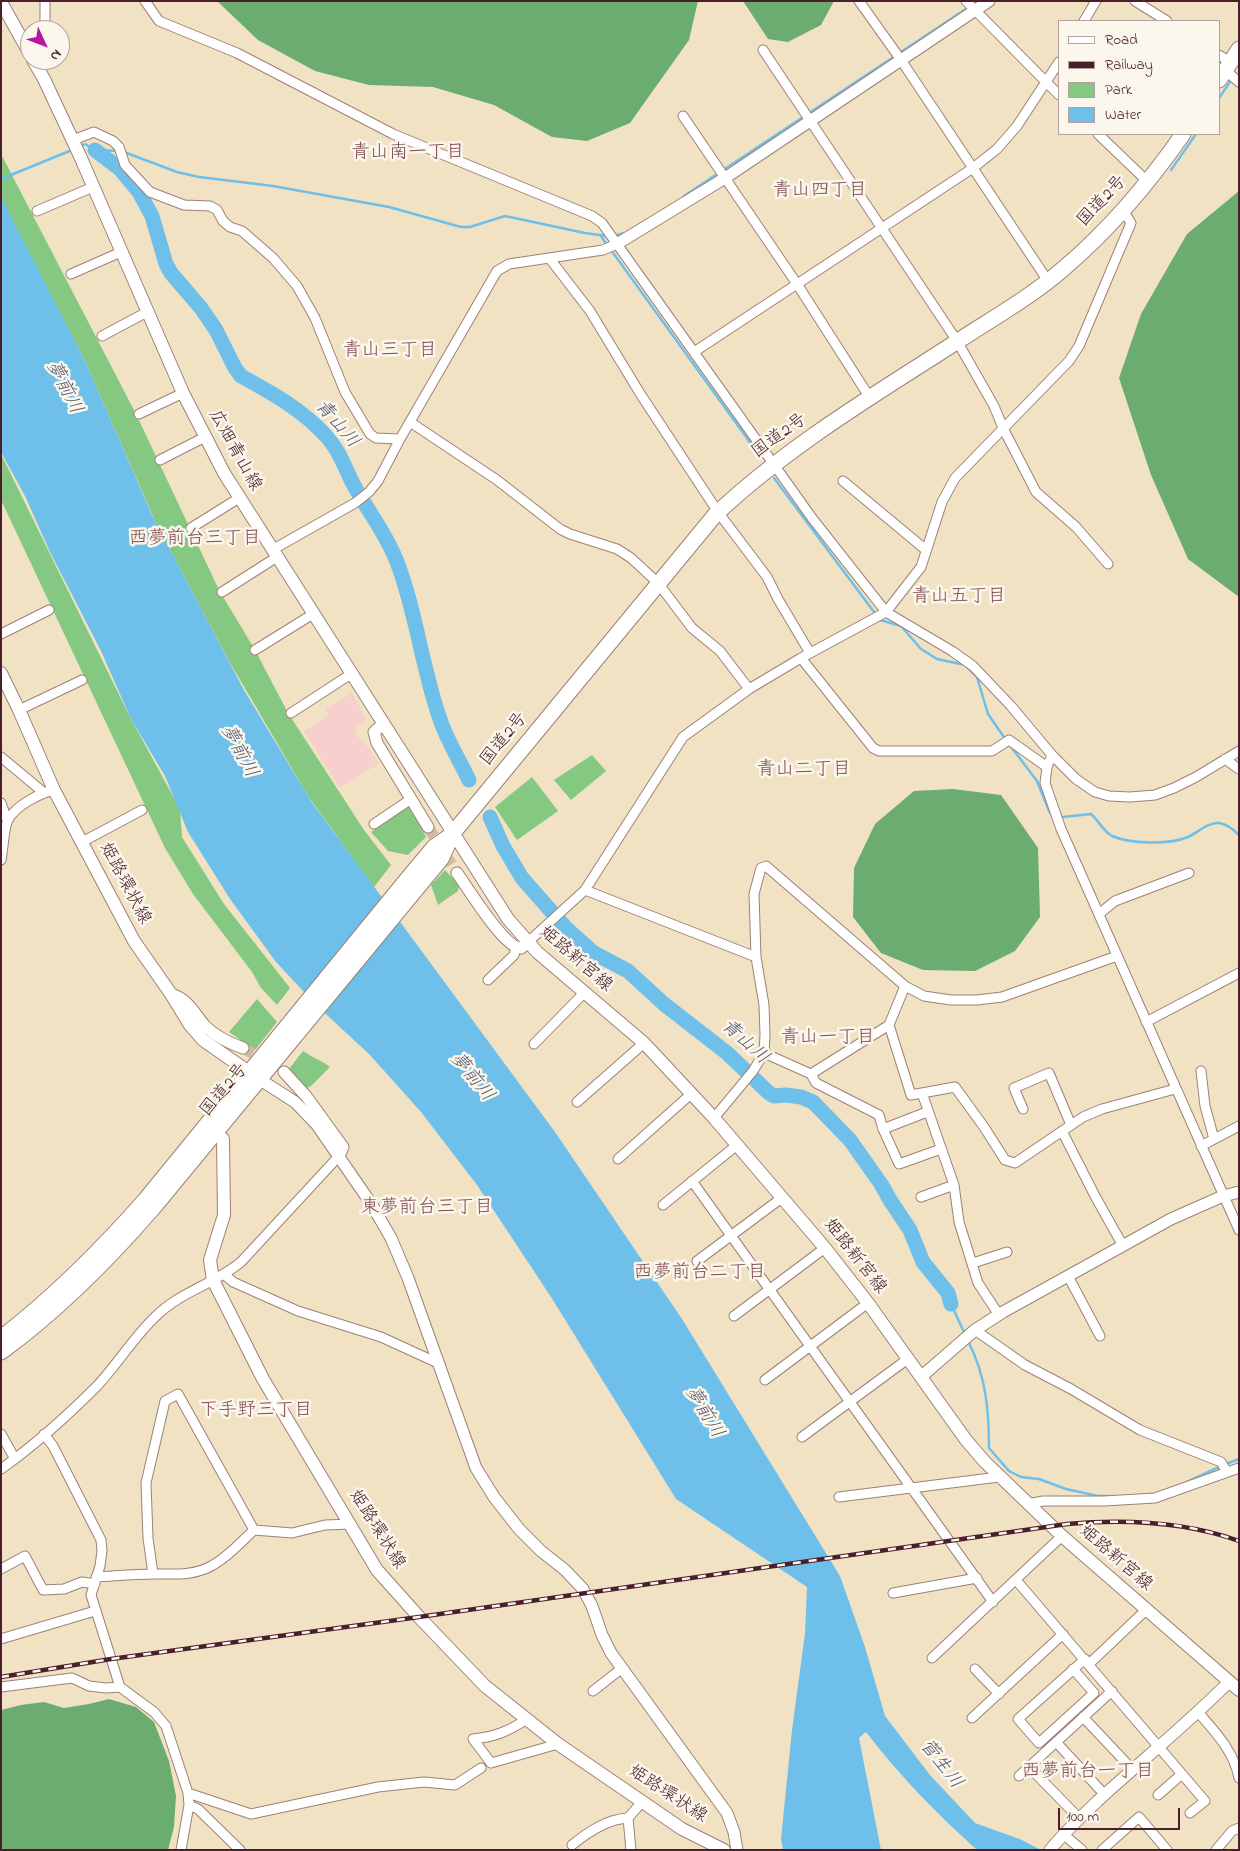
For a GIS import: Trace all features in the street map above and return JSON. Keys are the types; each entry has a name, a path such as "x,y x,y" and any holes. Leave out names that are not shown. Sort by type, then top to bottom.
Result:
{"highway":[{"path":"1223,67 1239,49"},
{"name":"国道2号","path":"1,1338 49,1299 117,1231 254,1076 414,882 441,859 453,833 718,512 774,464 870,398 1048,281 1080,254 1123,210 1148,182 1182,135"},
{"name":"国道2号","path":"1,1352 59,1306 127,1239 216,1132 254,1076"}],"main road":[{"path":"1,2 20,36"},
{"name":"広畑青山線","path":"42,70 182,393 239,498 453,833"},
{"name":"姫路環状線","path":"1,673 19,710 48,791 82,842 134,941 171,994 190,1026 203,1040 254,1076"},
{"name":"姫路新宮線","path":"453,833 508,919 522,945 585,992 644,1043 714,1118 825,1248 922,1376 966,1440 999,1477 1062,1536 1234,1686"},
{"name":"姫路環状線","path":"216,1132 223,1139 224,1215 210,1260 264,1379 377,1570 413,1611 485,1686 558,1744 682,1830 724,1850"}],"street":[{"path":"45,1 45,20"},
{"path":"145,1 160,21 237,52 393,134 592,216 602,223 881,615 952,651 973,666 1011,706 1052,755 1076,779 1095,792 1109,796 1155,795 1174,788 1239,751"},
{"path":"859,1 898,56 1048,281"},
{"path":"222,592 274,554 370,492 497,271 509,264 603,250 617,244 726,178 808,116 970,5 989,1"},
{"path":"1085,20 1096,1"},
{"path":"1135,1 1164,20"},
{"path":"970,5 1058,94"},
{"path":"763,50 957,341 989,395 1003,428 1036,492 1076,527 1108,564"},
{"path":"694,352 973,168 997,149 1017,126 1058,64"},
{"path":"1223,67 1239,82"},
{"path":"683,116 797,284 870,398"},
{"path":"73,142 94,132 112,141 119,148 124,161 135,177 150,192 184,205 210,206 217,210 223,221 230,228 242,231 273,258 297,286 315,318 345,392 370,434 376,438 400,439"},
{"path":"1099,135 1148,182"},
{"path":"37,211 93,187"},
{"path":"488,980 522,945 585,890 683,737 749,689 801,658 881,615 921,567 942,502 955,478 1069,361 1079,346 1130,222 1123,210"},
{"path":"71,274 120,252"},
{"path":"550,259 590,310 640,394 718,512 767,577 810,653"},
{"path":"102,336 147,312"},
{"path":"139,414 182,393"},
{"path":"410,422 497,480 560,528 570,534 617,549 631,558 658,583 692,628 720,651 749,689"},
{"path":"160,460 206,437"},
{"path":"843,481 926,550"},
{"path":"191,528 239,498"},
{"path":"1,634 49,610"},
{"path":"255,650 313,614"},
{"path":"801,658 873,748 879,751 992,750 1009,740 1047,767"},
{"path":"291,713 351,674"},
{"path":"19,710 82,680"},
{"path":"383,724 374,732 377,743 428,827"},
{"path":"1052,755 1047,767 1046,782 1061,829 1239,1230"},
{"path":"1,757 48,791 26,802 7,820"},
{"path":"1225,759 1239,769"},
{"path":"374,824 411,799"},
{"path":"1,803 7,820 1,860"},
{"path":"82,842 142,810"},
{"path":"714,1118 750,1075 764,1053 766,1035 764,1005 756,957 754,894 761,868 766,866 905,986 924,996 951,1000 977,1000 1002,997 1117,956"},
{"path":"457,873 495,928 522,945"},
{"path":"1099,914 1115,900 1189,873"},
{"path":"585,890 756,957"},
{"path":"1146,1022 1239,973"},
{"path":"811,1074 889,1024 905,986"},
{"path":"534,1044 585,992"},
{"path":"171,994 181,997 206,1027 223,1040 243,1048"},
{"path":"889,1024 911,1095 955,1087 1005,1160 1015,1163 1083,1117 1102,1109 1175,1089"},
{"path":"577,1102 644,1043"},
{"path":"764,1053 811,1074 816,1083 879,1115 898,1164 941,1149"},
{"path":"1201,1071 1206,1106 1214,1139"},
{"path":"1,1469 44,1434 97,1386 154,1318 176,1298 219,1277 241,1262 339,1156 343,1147 306,1096 284,1072"},
{"path":"1023,1109 1014,1088 1049,1073 1071,1125"},
{"name":"姫路環状線","path":"254,1076 295,1102 317,1125 372,1205 391,1238 408,1278 440,1364 469,1452 484,1482 494,1498 525,1536 580,1585 592,1606 602,1635 621,1669 719,1801 731,1823 737,1850"},
{"path":"922,1093 927,1112 954,1185 959,1222 978,1283 999,1315"},
{"path":"618,1159 691,1094"},
{"path":"883,1129 927,1112"},
{"path":"1201,1146 1239,1126"},
{"path":"1062,1131 1094,1196 1123,1246"},
{"path":"663,1205 737,1145"},
{"path":"692,1181 993,1602"},
{"path":"921,1197 954,1185"},
{"path":"922,1376 975,1330 999,1315 1171,1219 1223,1196 1239,1192"},
{"path":"697,1261 783,1198"},
{"path":"734,1316 825,1248"},
{"path":"973,1263 1007,1252"},
{"path":"1068,1276 1100,1336"},
{"path":"219,1277 298,1311 381,1337 440,1364"},
{"path":"765,1380 868,1303"},
{"path":"975,1330 1024,1365 1140,1430 1221,1462 1227,1472"},
{"path":"802,1437 908,1358"},
{"path":"153,1574 148,1538 146,1483 165,1401 178,1394 254,1530"},
{"path":"1,1434 15,1459"},
{"path":"44,1434 57,1454 101,1540 102,1551 92,1596 95,1611 120,1687 154,1712 166,1726 188,1793 189,1805 181,1850"},
{"path":"1028,1504 1043,1501 1104,1502 1155,1498 1239,1468"},
{"path":"839,1497 999,1477"},
{"path":"1,1569 26,1556 43,1590 64,1589 82,1582 96,1580 153,1574 198,1572 212,1566 225,1557 254,1530 292,1533 325,1525 351,1524"},
{"path":"932,1658 1062,1536"},
{"path":"893,1593 976,1578"},
{"path":"1016,1580 1204,1801 1190,1813"},
{"path":"1074,1670 1094,1693 1039,1743 1018,1719 1087,1662 1146,1610"},
{"path":"1,1639 95,1611"},
{"path":"972,1718 1063,1634"},
{"path":"594,1691 621,1669"},
{"path":"975,1669 999,1694"},
{"path":"1,1687 72,1678 89,1686 120,1687"},
{"path":"1050,1850 1079,1818 1132,1769 1198,1712 1234,1686"},
{"path":"1019,1776 1112,1691"},
{"path":"1198,1712 1225,1743 1237,1768 1239,1778"},
{"path":"1083,1717 1132,1769"},
{"path":"526,1719 510,1730 484,1738 473,1739 491,1763 558,1744"},
{"path":"1056,1742 1105,1795"},
{"path":"1029,1767 1079,1818"},
{"path":"188,1793 251,1814 378,1786 424,1782 455,1785 482,1768"},
{"path":"1158,1795 1182,1774"},
{"path":"630,1850 628,1818 642,1802"},
{"path":"189,1805 198,1809 240,1850"},
{"path":"1102,1850 1139,1817 1167,1850"},
{"path":"572,1845 586,1833 620,1818 628,1818"},
{"path":"1216,1850 1232,1831 1239,1828"},
{"path":"1061,1836 1082,1850"}],"shaded area":[{"path":"352,693 366,719 357,725 356,735 368,747 379,764 339,787 304,731 329,715 325,709"}],"green space":[{"path":"217,1 698,1 689,40 630,123 587,141 552,137 494,105 433,87 369,85 315,71 258,40"},
{"path":"743,1 834,1 821,25 788,42 768,39"},
{"path":"1,154 136,414 219,590 255,650 288,713 364,830 391,865 374,887 308,796 229,661 156,523 84,359 1,199"},
{"path":"1239,191 1239,597 1188,559 1151,475 1119,378 1141,314 1187,234"},
{"path":"1,454 131,719 180,809 182,837 224,904 290,988 277,1005 261,988 252,972 193,894 165,848 1,500"},
{"path":"592,755 606,771 571,800 554,780"},
{"path":"532,777 558,811 517,840 495,807"},
{"path":"953,789 1001,795 1038,848 1040,917 1015,951 975,971 923,970 881,953 853,917 854,868 875,824 914,791"},
{"path":"410,805 426,837 408,855 388,851 371,832"},
{"path":"445,870 459,885 458,891 438,905 431,885"},
{"path":"257,999 277,1022 255,1050 229,1032"},
{"path":"303,1051 330,1067 311,1086 306,1088 289,1069"},
{"path":"109,1699 136,1707 154,1722 169,1761 176,1796 174,1827 168,1850 1,1850 1,1710 44,1702 64,1708"}],"water":[{"name":"夢前川","path":"1,197 84,359 153,517 244,690 311,801 555,1132 682,1319 840,1576 865,1647 885,1716 930,1775 975,1823 1022,1840 1041,1850 977,1850 919,1794 866,1732 859,1738 881,1850 783,1850 781,1839 792,1730 805,1633 807,1587 676,1499 551,1297 477,1185 421,1112 369,1054 316,1005 276,962 230,899 188,832 165,776 131,719 101,651 50,552 25,496 1,452"}],"waterway":[{"path":"684,196 978,1"},
{"path":"1220,97 1232,79"},
{"path":"1171,170 1195,135"},
{"name":"青山川","path":"79,147 85,144 95,150 118,151"},
{"path":"1,179 72,150"},
{"name":"青山川","path":"95,150 120,169 139,192 152,216 166,264 216,330 241,376 276,396 308,418 336,449 397,562 410,602 434,702 447,737 469,780"},
{"path":"124,152 177,172 199,177 273,186 389,207 461,227 470,227 505,216 607,236"},
{"path":"613,236 624,233"},
{"path":"601,236 607,245"},
{"path":"611,250 757,452"},
{"path":"774,478 880,620 901,626 921,649 937,659 965,665 977,677 988,714 1006,740"},
{"path":"1009,744 1037,781 1049,811 1053,816"},
{"path":"1063,817 1091,814 1106,832 1112,836 1129,841 1160,842 1180,840 1215,823 1227,826 1239,835"},
{"name":"青山川","path":"490,817 503,846 522,878 566,928 594,953 628,971 664,1004 727,1053 769,1093 774,1096 801,1097 813,1102 850,1140 910,1230 923,1262 948,1293 951,1304"},
{"path":"951,1304 964,1332"},
{"path":"969,1343 983,1381 988,1420 989,1448 1009,1471 1021,1477 1039,1479 1066,1489 1098,1496 1114,1496"},
{"path":"1226,1464 1239,1459"},
{"path":"1185,1483 1221,1466"}],"tunnel":[{"path":"428,827 457,873"},
{"path":"243,1048 268,1062"}],"railway":[{"path":"1,1677 111,1659 1067,1524 1089,1522 1154,1523 1197,1529 1239,1541"}],"district":[{"name":"青山南一丁目","path":"408,154"},
{"name":"青山四丁目","path":"820,192"},
{"name":"青山三丁目","path":"390,352"},
{"name":"西夢前台三丁目","path":"195,540"},
{"name":"青山五丁目","path":"959,598"},
{"name":"青山二丁目","path":"804,771"},
{"name":"青山一丁目","path":"828,1039"},
{"name":"東夢前台三丁目","path":"427,1209"},
{"name":"西夢前台二丁目","path":"700,1274"},
{"name":"下手野三丁目","path":"256,1412"},
{"name":"西夢前台一丁目","path":"1088,1773"}],"water label":[{"name":"菅生川","path":"940,1765"}]}
